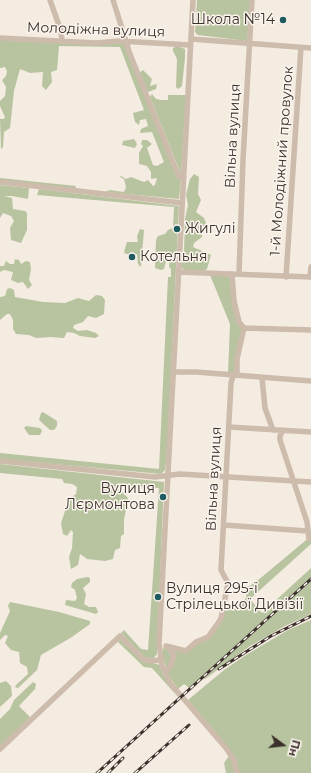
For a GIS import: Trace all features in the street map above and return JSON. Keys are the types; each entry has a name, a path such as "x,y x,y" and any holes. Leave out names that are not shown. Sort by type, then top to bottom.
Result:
{"street":[{"path":"50,0 61,31 62,41"},
{"path":"113,0 127,43 127,49 177,172 179,176 184,176"},
{"path":"193,0 159,643 161,660 165,671 181,697 226,748 234,760 237,773"},
{"name":"Вільна вулиця","path":"239,274 243,160 252,0"},
{"name":"Молодіжна вулиця","path":"0,38 96,44 119,41 127,43 250,43 311,48"},
{"name":"1-й Молодіжний провулок","path":"286,277 301,47"},
{"path":"0,182 182,203"},
{"path":"178,272 311,277 311,268"},
{"path":"232,274 234,301 239,322 244,328 311,330"},
{"name":"Вільна вулиця","path":"159,643 183,651 188,650 196,642 208,637 220,619 228,583 221,570 231,383 233,376 237,372 237,359 244,328"},
{"path":"173,372 196,372 311,381"},
{"path":"262,378 265,408 273,430"},
{"path":"229,427 311,432"},
{"path":"283,430 280,440 307,522 309,539"},
{"path":"0,461 155,477 168,477 180,474 311,482"},
{"path":"224,525 307,531"},
{"path":"0,749 120,636 143,659 149,661 161,660"},
{"path":"165,671 172,663 174,655 166,646"}],"green space":[{"path":"197,0 251,0 247,41 198,35 195,32"},
{"path":"0,39 125,44 181,178 179,199 105,192 110,190 124,192 126,187 124,179 120,177 121,176 126,179 131,177 144,182 148,180 153,186 155,185 157,178 151,179 151,172 147,166 139,164 139,153 143,146 141,144 142,140 147,140 152,144 147,148 153,165 157,166 164,162 152,132 140,133 141,129 148,126 146,119 140,120 139,125 135,122 133,113 144,110 120,47 59,46 57,70 51,72 52,82 46,90 42,86 43,72 30,73 20,69 14,91 10,128 4,132 3,147 1,149 0,119 4,119 5,117 0,106 0,101 5,96 6,87 2,80 6,76 7,71 5,67 0,68"},
{"path":"177,46 185,49 182,86 178,89 176,87 177,59 173,51 173,48"},
{"path":"143,70 152,79 150,86 157,84 156,89 148,92 146,91 139,73"},
{"path":"152,94 156,99 162,100 168,100 168,95 186,95 181,174 150,97"},
{"path":"134,139 137,144 135,148 122,145 123,141"},
{"path":"194,174 199,177 198,194 201,200 196,212 204,218 206,223 202,230 202,237 194,243 193,247 211,255 207,269 204,271 184,270 181,267 184,252 185,219 188,205 186,195 190,179"},
{"path":"0,178 76,186 75,189 0,180"},
{"path":"0,185 29,188 28,199 4,196 12,198 13,209 25,211 27,213 27,230 21,243 11,240 10,228 14,221 11,216 3,213 0,218"},
{"path":"39,189 179,206 167,453 165,470 161,474 0,459 0,453 159,469 168,277 171,277 171,269 169,267 170,255 168,253 164,269 161,270 155,268 156,240 158,236 165,234 168,230 173,228 174,207 37,195"},
{"path":"140,229 144,230 141,267 138,264 137,254 126,254 124,252 127,242 138,242 137,236"},
{"path":"15,259 19,260 21,264 26,261 30,262 31,269 29,280 32,285 28,289 23,282 18,283 11,280 13,272 4,270 0,272 0,266 4,266 6,261 10,264 14,264"},
{"path":"210,275 228,276 230,278 242,329 235,372 228,374 230,324"},
{"path":"10,288 14,290 15,297 43,302 65,303 78,298 89,301 96,295 102,296 105,300 104,314 96,318 88,316 83,322 74,325 73,328 78,331 87,330 96,333 99,336 95,338 67,332 64,338 36,338 29,335 16,334 13,329 13,320 10,314 7,314 0,320 0,297 5,296 7,289"},
{"path":"43,412 57,421 57,426 54,430 50,430 39,420 41,413"},
{"path":"26,426 40,428 42,431 40,435 29,435 24,428"},
{"path":"0,464 164,482 157,654 153,659 144,657 121,633 124,630 141,649 148,650 159,488 120,485 120,490 128,498 124,520 124,534 121,536 120,548 115,550 113,559 105,561 87,559 80,554 78,565 71,569 69,557 72,548 73,532 71,530 67,536 63,534 61,523 69,499 76,494 77,487 72,484 64,483 62,479 0,473"},
{"path":"311,536 311,544 250,599 262,613 311,568 311,578 189,688 184,684 178,689 169,676 163,659 163,648 184,652 208,638 225,604 240,605 246,598 247,586 250,586 257,581"},
{"path":"90,578 90,582 83,588 86,594 84,604 89,607 96,607 98,612 96,614 65,605 66,600 75,601 77,598 75,590 71,587 72,583 77,579"},
{"path":"311,580 311,614 285,626 250,646 205,679 204,678 230,654"},
{"path":"10,602 59,612 90,621 90,624 72,637 41,655 37,670 18,688 15,687 16,685 28,674 27,667 20,663 19,652 11,650 5,643 8,636 5,635 0,640 0,633 10,611 8,606"},
{"path":"311,620 311,773 239,773 236,760 228,747 188,700 224,670 246,655 288,630"},
{"path":"121,640 142,660 160,665 162,673 178,697 152,668 144,667 117,641"},
{"path":"6,681 11,686 12,696 0,707 0,683"},
{"path":"33,682 36,684 35,689 19,706 30,717 0,748 0,719 10,709 14,700"},
{"path":"229,756 235,773 226,773 224,763"}],"railway":[{"path":"97,773 311,579"},
{"path":"219,669 271,636 311,616"},
{"path":"135,773 189,725"},
{"path":"108,773 123,758"}],"place":[{"name":"Школа №14","path":"283,20"},
{"name":"Жигулі","path":"177,229"},
{"name":"Котельня","path":"132,257"},
{"name":"Вулиця Лєрмонтова","path":"163,497"},
{"name":"Вулиця 295-ї Стрілецької Дивізії","path":"158,597"}]}
